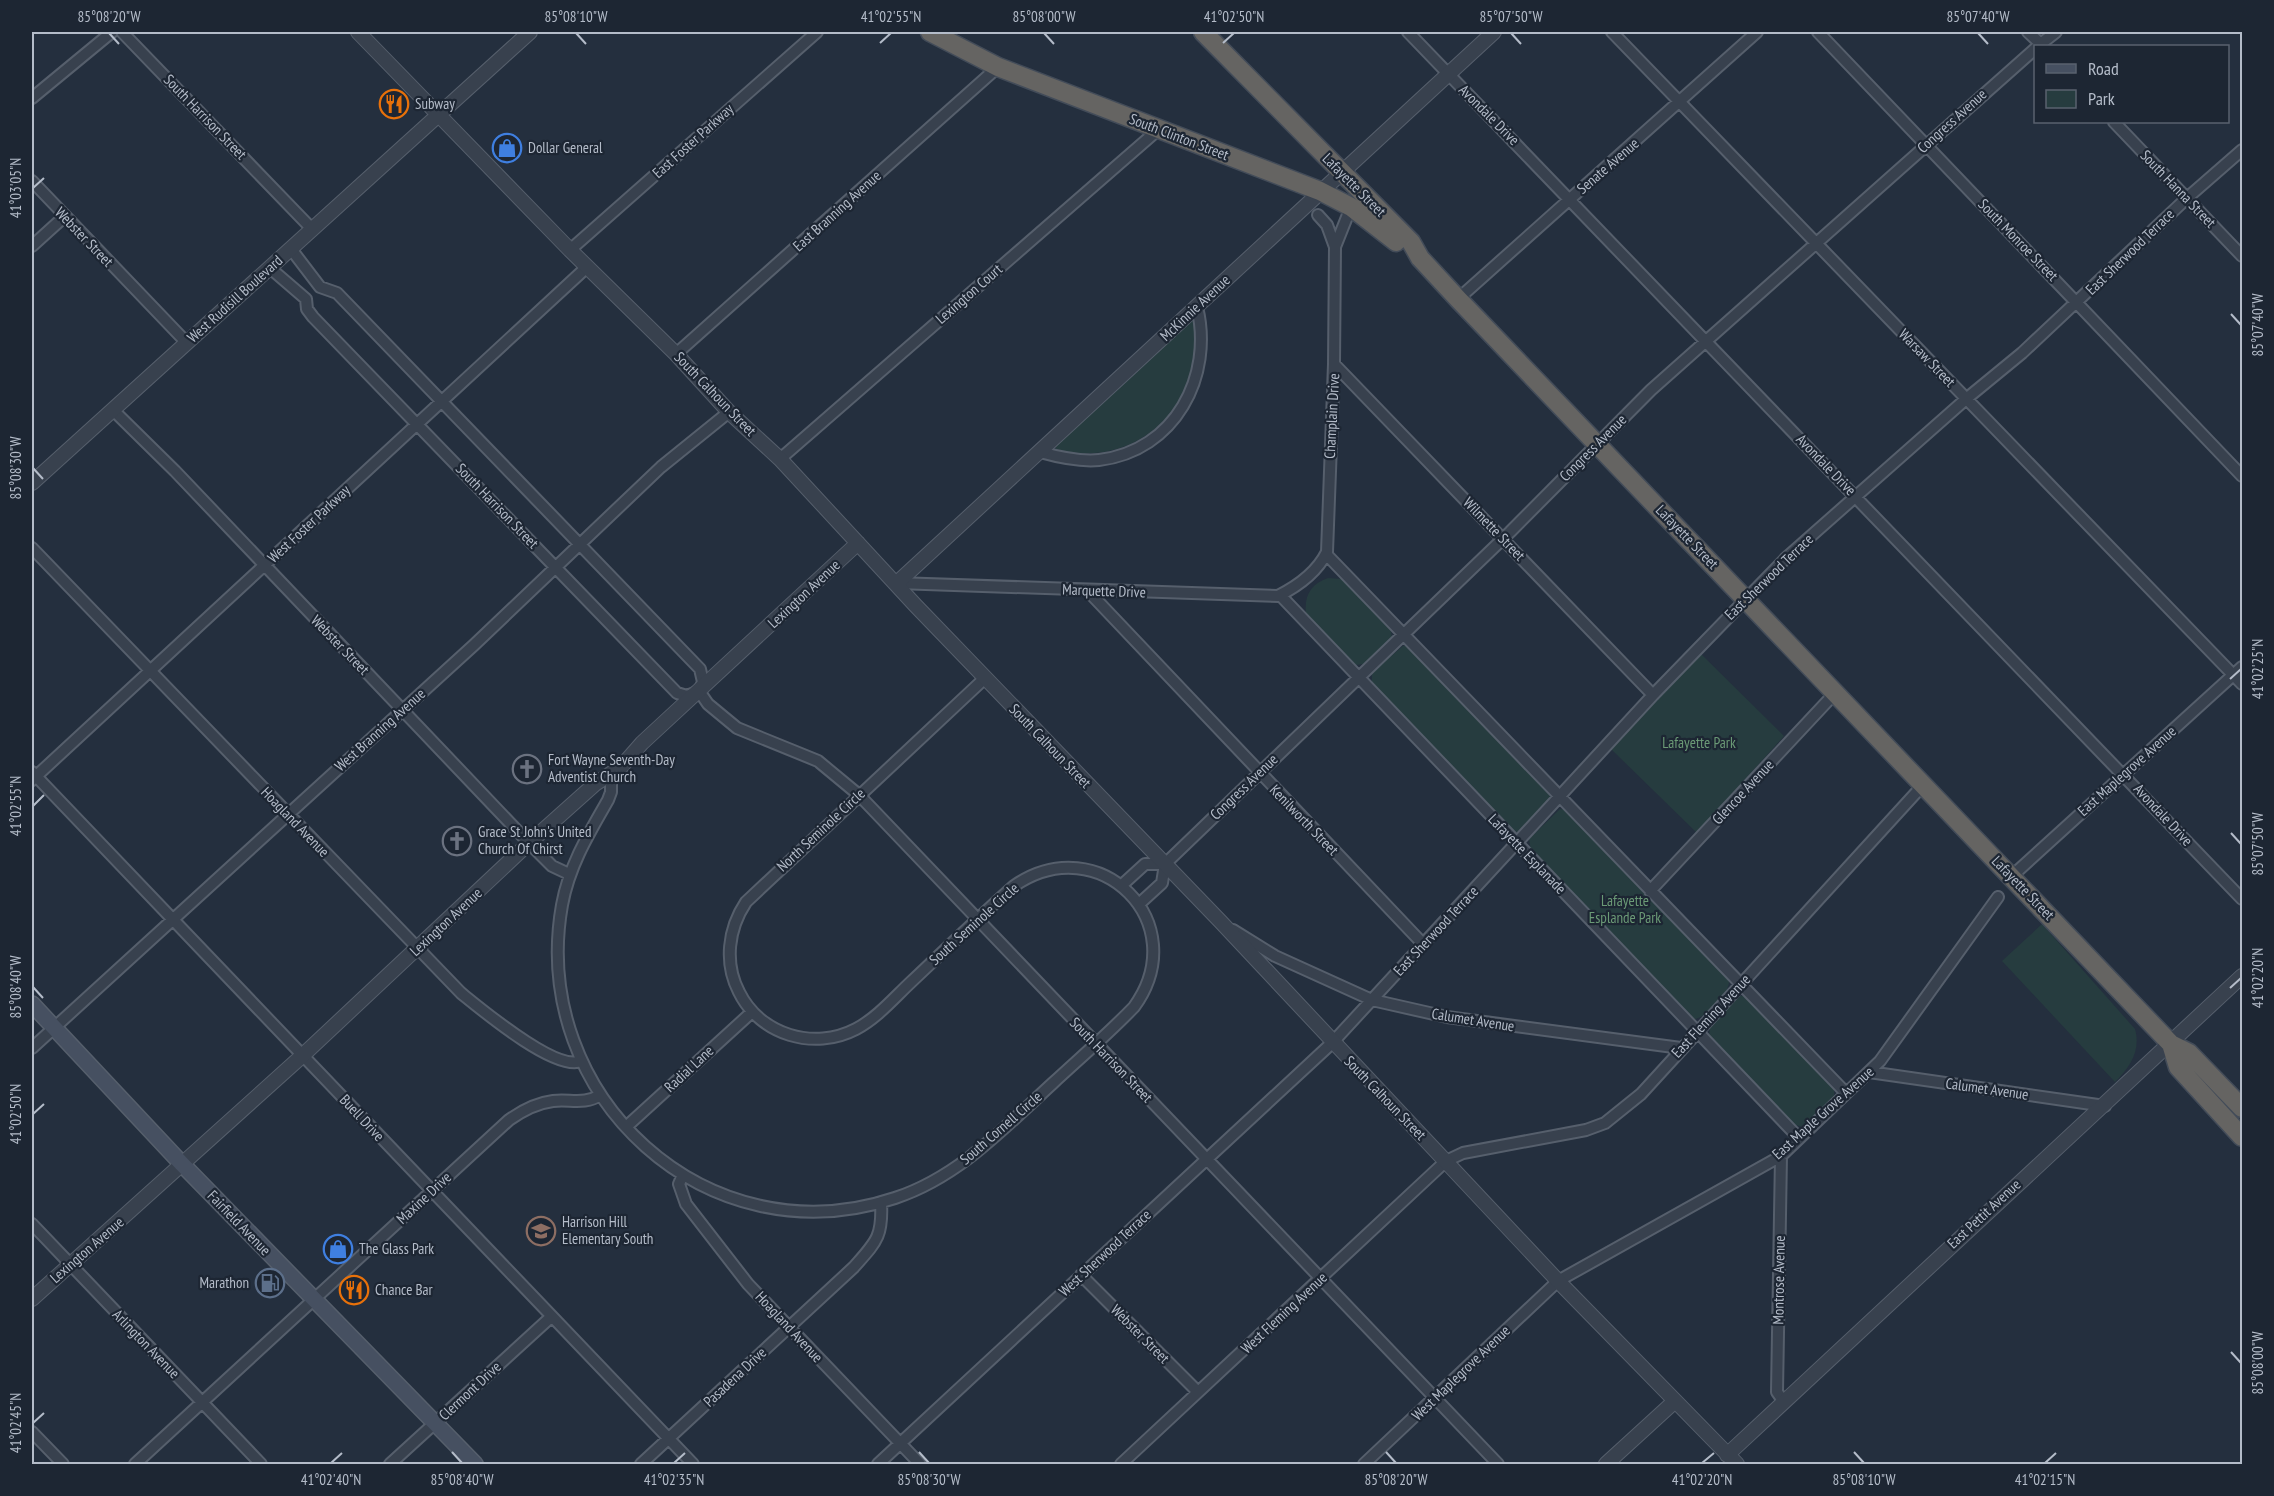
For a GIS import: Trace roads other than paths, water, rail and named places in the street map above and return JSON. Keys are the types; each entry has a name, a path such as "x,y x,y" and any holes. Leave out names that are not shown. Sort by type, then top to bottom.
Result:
{"highway":[{"name":"South Clinton Street","path":"930,32 998,68 1320,191 1351,207 1420,258"},
{"name":"Lafayette Street","path":"1203,32 1411,242 1420,258 1458,299 2172,1044 2189,1053 2242,1108"},
{"name":"Lafayette Street","path":"2172,1044 2178,1067 2242,1137"}],"main road":[{"name":"Fairfield Avenue","path":"32,1004 181,1163 475,1464"}],"street":[{"path":"32,98 112,32"},
{"name":"South Harrison Street","path":"122,32 312,229"},
{"name":"South Calhoun Street","path":"358,32 586,267 676,354 729,412 780,459 984,679 1220,921 1332,1043 1558,1281 1732,1460"},
{"name":"West Rudisill Boulevard","path":"32,483 530,32"},
{"name":"East Foster Parkway","path":"570,250 817,32"},
{"name":"Avondale Drive","path":"1408,32 1571,198 2242,899"},
{"name":"McKinnie Avenue","path":"897,583 1494,32"},
{"name":"Warsaw Street","path":"1612,32 2242,684"},
{"name":"Senate Avenue","path":"1458,299 1757,32"},
{"name":"South Monroe Street","path":"1818,32 2242,476"},
{"path":"2028,32 2038,45"},
{"name":"Congress Avenue","path":"2040,45 2056,32"},
{"name":"Congress Avenue","path":"1165,864 1503,538 1651,390 1708,343 2034,50"},
{"name":"East Branning Avenue","path":"676,354 998,68"},
{"name":"South Hanna Street","path":"2115,123 2242,256"},
{"name":"Lexington Court","path":"780,459 1159,129"},
{"name":"East Sherwood Terrace","path":"1332,1043 1745,597 1785,558 2078,303 2187,198 2242,150"},
{"name":"Webster Street","path":"32,181 187,343"},
{"name":"Champlain Drive","path":"1335,247 1351,207"},
{"name":"Champlain Drive","path":"1318,214 1327,225 1335,247 1334,364 1326,555"},
{"path":"32,246 64,217"},
{"path":"291,249 320,287 337,293 700,669 703,682 699,691"},
{"name":"West Foster Parkway","path":"33,776 150,671 586,267"},
{"name":"South Harrison Street","path":"270,268 306,299 307,309 313,317 678,693 687,696 699,691 708,704 737,728 818,761 859,795 1498,1464"},
{"path":"306,299 320,287"},
{"path":"1040,452 1059,457 1099,460 1127,453 1158,436 1181,411 1197,380 1202,349 1202,326 1197,307"},
{"name":"Wilmette Street","path":"1334,364 1653,695"},
{"name":"Webster Street","path":"114,411 175,471 529,843 552,866 569,874"},
{"name":"West Branning Avenue","path":"32,1048 403,710 661,467 729,412"},
{"name":"Lexington Avenue","path":"32,1299 302,1056 529,843 595,784 611,775 858,543"},
{"name":"Hoagland Avenue","path":"32,548 461,993 499,1023 559,1059 574,1064 581,1061"},
{"path":"1280,595 1306,578 1326,555 1846,1093"},
{"name":"Marquette Drive","path":"897,583 1088,591 1280,595"},
{"name":"Kenilworth Street","path":"1088,591 1423,944"},
{"name":"Lafayette Esplanade","path":"1280,595 1799,1138"},
{"name":"East Maplegrove Avenue","path":"2012,876 2242,667"},
{"name":"North Seminole Circle","path":"752,1012 738,991 730,963 732,934 741,910 754,893 984,679"},
{"name":"Glencoe Avenue","path":"1650,891 1836,692"},
{"name":"South Cornell Circle","path":"611,775 611,792 608,800 569,874 558,930 558,980 566,1020 581,1061 600,1095 626,1127 652,1153 682,1177 736,1198 783,1208 843,1209 881,1202 932,1182 971,1157 1134,1007 1149,977 1152,945 1148,923 1139,904 1122,885"},
{"name":"Buell Drive","path":"33,776 693,1464"},
{"name":"East Fleming Avenue","path":"1446,1161 1463,1154 1577,1132 1605,1123 1641,1094 1924,784"},
{"path":"1122,885 1145,864 1165,864 1162,883 1139,904"},
{"name":"South Seminole Circle","path":"752,1012 777,1031 796,1037 813,1040 844,1034 875,1015 1023,880 1052,868 1081,868 1122,885"},
{"name":"East Maple Grove Avenue","path":"1558,1281 1781,1156 1880,1061 1998,897"},
{"name":"Calumet Avenue","path":"1220,921 1275,956 1372,1000 1448,1017 1681,1048"},
{"path":"1264,969 1275,956"},
{"name":"East Pettit Avenue","path":"1732,1460 1784,1402 2028,1174 2172,1044 2242,976"},
{"name":"Radial Lane","path":"626,1127 752,1012"},
{"name":"West Sherwood Terrace","path":"878,1464 1332,1043"},
{"name":"Calumet Avenue","path":"1869,1072 2105,1106"},
{"name":"Maxine Drive","path":"135,1464 496,1131 524,1110 545,1102 586,1102 600,1095"},
{"name":"Montrose Avenue","path":"1781,1156 1777,1392 1784,1402"},
{"name":"West Fleming Avenue","path":"1121,1464 1446,1161"},
{"name":"Hoagland Avenue","path":"682,1177 679,1184 686,1204 748,1284 920,1464"},
{"name":"Pasadena Drive","path":"641,1464 854,1267 872,1246 883,1226 881,1202"},
{"name":"Arlington Avenue","path":"32,1224 261,1464"},
{"name":"Webster Street","path":"1081,1275 1198,1392"},
{"name":"West Maplegrove Avenue","path":"1364,1464 1558,1281"},
{"name":"Clermont Drive","path":"390,1464 551,1317"},
{"path":"1606,1464 1675,1401"},
{"path":"32,1432 63,1464"}],"place":[{"name":"Subway","path":"394,104"},
{"name":"Dollar General","path":"507,148"},
{"name":"Fort Wayne Seventh-Day Adventist Church","path":"527,769"},
{"name":"Grace St John's United Church Of Chirst","path":"457,841"},
{"name":"Harrison Hill Elementary South","path":"541,1231"},
{"name":"The Glass Park","path":"338,1249"},
{"name":"Marathon","path":"270,1283"},
{"name":"Chance Bar","path":"354,1290"}],"park label":[{"name":"Lafayette Park","path":"1699,743"},
{"name":"Lafayette Esplande Park","path":"1625,910"}]}
